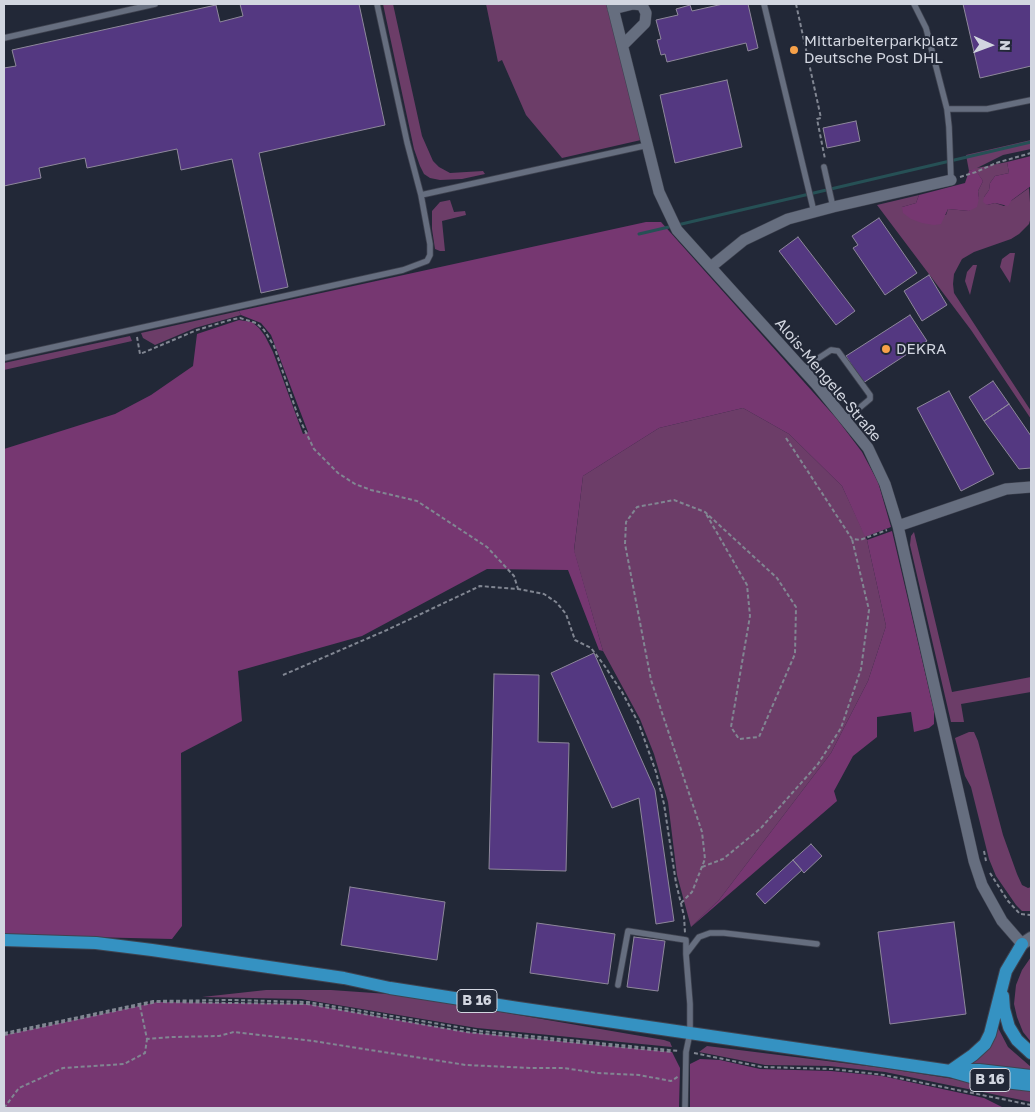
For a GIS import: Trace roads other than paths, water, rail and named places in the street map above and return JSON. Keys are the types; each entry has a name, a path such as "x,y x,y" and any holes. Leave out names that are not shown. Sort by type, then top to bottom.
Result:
{"main road":[{"name":"B 16","path":"4,940 96,943 152,950 344,978 390,988 518,1008 950,1071 978,1078 1031,1086"},
{"path":"950,1071 985,1044 990,1034 1006,971 1027,941"},
{"path":"1002,988 1004,1009 1009,1027 1017,1040 1031,1053"},
{"name":"B 16","path":"950,1071 979,1070 1031,1076"}],"street":[{"path":"612,6 642,5 646,13 646,23 623,45"},
{"name":"Alois-Mengele-Straße","path":"612,6 659,192 677,230 712,266 868,448 885,484 898,526 974,860 982,885 1002,921 1027,941"},
{"path":"712,266 744,240 788,219 951,180"},
{"path":"898,526 1006,489 1031,487"}],"lane":[{"path":"4,38 155,4"},
{"path":"4,358 403,270 427,261 430,255 421,195 405,133 377,4"},
{"path":"764,4 814,212"},
{"path":"914,4 926,28 947,109 951,180"},
{"path":"947,109 987,109 1031,100"},
{"path":"421,195 648,145"},
{"path":"824,167 833,207"},
{"path":"802,369 831,350 838,351 870,395 870,399 845,420"},
{"path":"618,986 628,931 686,940 690,1033 686,1052 685,1108"},
{"path":"686,954 699,938 710,933 817,944"}],"waterway":[{"path":"639,234 1031,142"}],"place":[{"name":"Mittarbeiterparkplatz Deutsche Post DHL","path":"794,50"},
{"name":"DEKRA","path":"886,349"}]}
